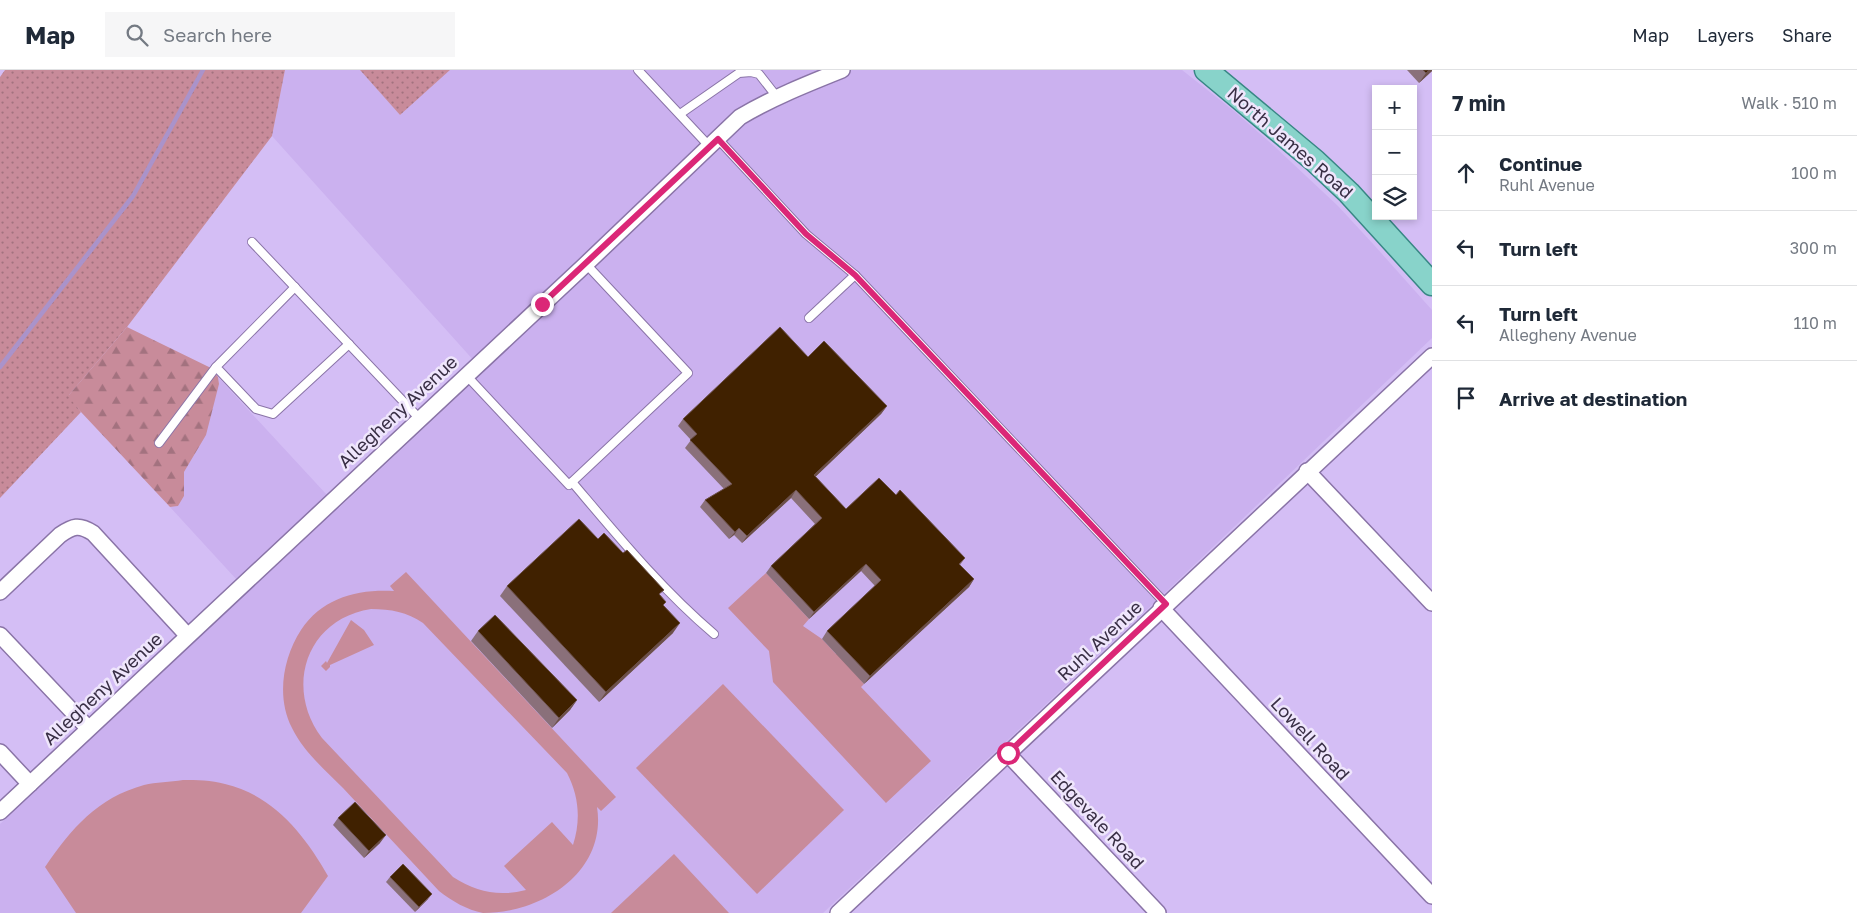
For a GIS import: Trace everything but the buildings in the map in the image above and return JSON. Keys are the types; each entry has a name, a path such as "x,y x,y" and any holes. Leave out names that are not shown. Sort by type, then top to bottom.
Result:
{"main road":[{"name":"North James Road","path":"1207,71 1315,160 1432,284"}],"street":[{"name":"Allegheny Avenue","path":"0,812 187,635 586,264 740,117 798,87 842,70"},
{"name":"Ruhl Avenue","path":"843,911 1164,606 1432,356"},
{"path":"1308,471 1432,604"},
{"path":"0,592 60,535 71,528 84,527 94,533 187,635"},
{"name":"Lowell Road","path":"1164,606 1432,896"},
{"path":"0,635 88,728"},
{"path":"0,752 30,784"},
{"name":"Edgevale Road","path":"1008,753 1158,913"}],"lane":[{"path":"638,70 680,114 714,143 806,234 855,275 1164,606"},
{"path":"680,114 739,73 758,74 777,97"},
{"path":"252,242 420,418"},
{"path":"466,375 569,485 688,373 586,264"},
{"path":"809,318 855,275"},
{"path":"159,443 216,367 295,287"},
{"path":"216,367 256,409 273,414 349,344"},
{"path":"572,482 675,599 714,634"}],"shaded area":[{"path":"285,70 360,70 400,115 450,70 1182,70 1234,111 1338,206 1432,310 1432,338 1169,589 823,913 0,913 0,824 248,592 170,507 178,506 184,496 184,472 193,455 219,384 218,377 339,508 484,372 272,136"}],"green space":[{"path":"5,70 285,70 272,136 127,327 69,395 81,412 0,498 0,77"},
{"path":"360,70 450,70 400,115"},
{"path":"127,327 211,368 218,377 219,384 206,435 184,472 184,496 178,506 170,507 68,396"},
{"path":"406,572 616,797 601,811 597,807 598,830 592,850 582,868 567,884 549,896 528,905 506,911 483,913 465,907 449,898 439,891 315,760 302,745 292,728 284,704 284,678 290,653 301,630 319,610 330,603 354,594 394,591 390,586","holes":["378,609 405,614 423,623 567,773 574,790 578,808 576,836 573,845 552,822 504,866 526,890 506,893 488,892 479,890 453,877 322,738 311,719 304,698 304,678 308,658 317,641 331,626 349,615"]},
{"path":"766,573 809,619 803,626 822,639 836,654 847,643 846,663 864,684 861,687 931,761 886,803 773,682 769,651 728,608"},
{"path":"351,620 364,630 374,645 330,665 326,671 321,666 326,661 327,663"},
{"path":"723,684 844,810 757,894 636,768"},
{"path":"183,780 215,782 242,789 273,807 298,832 328,876 301,913 76,913 45,867 65,840 87,816 112,798 144,785"},
{"path":"674,854 729,913 611,913"}],"waterway":[{"path":"0,367 133,196 203,70"}],"route":[{"path":"542,304 718,139 806,234 855,275 1166,604 1008,753"}]}
